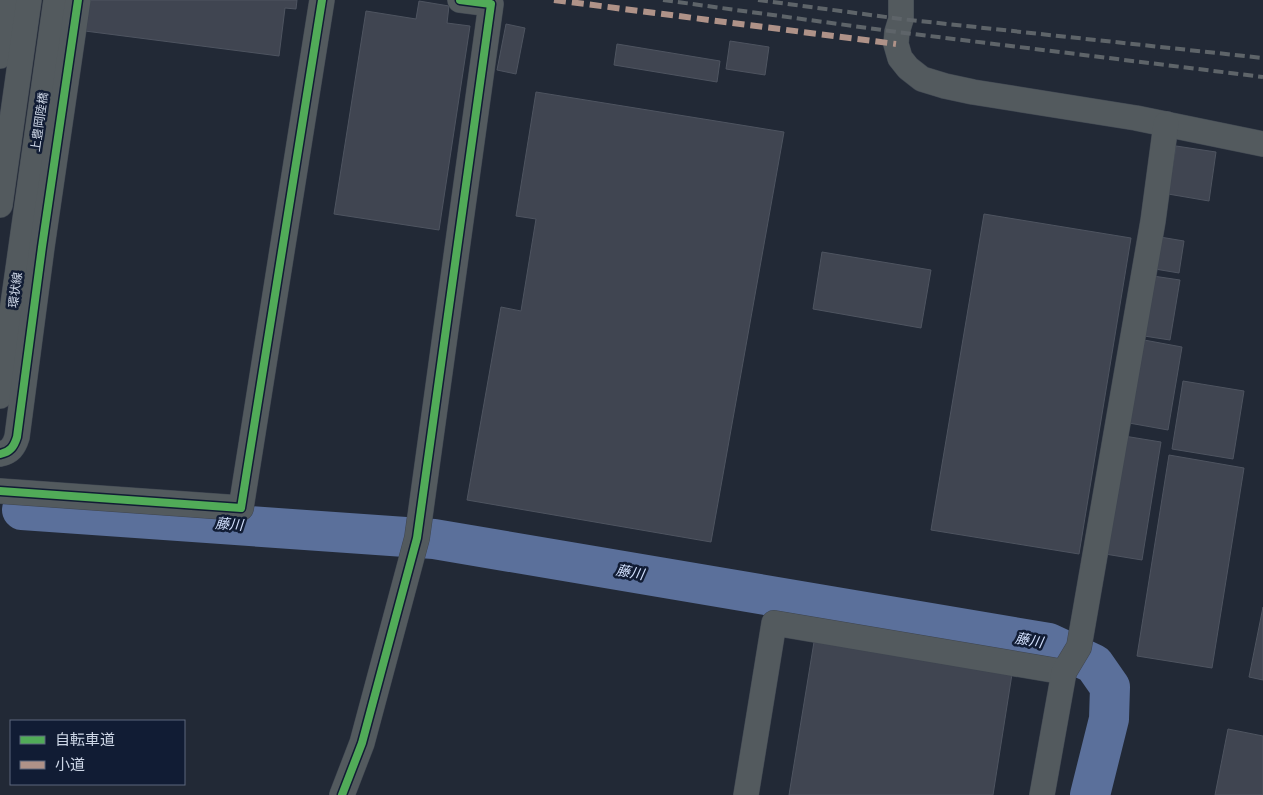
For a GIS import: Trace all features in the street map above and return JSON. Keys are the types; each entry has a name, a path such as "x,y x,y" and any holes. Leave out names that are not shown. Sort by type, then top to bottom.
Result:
{"street":[{"path":"0,56 8,0"},
{"path":"0,205 28,0"},
{"name":"上豊岡陸橋","path":"32,245 56,0"},
{"path":"0,454 6,453 14,446 17,437 32,245 78,0"},
{"path":"0,491 241,508 322,0"},
{"path":"342,795 362,743 417,538 491,4 460,0"},
{"path":"901,0 901,19 896,44 900,58 908,68 922,79 973,92 1166,124 1263,144"},
{"path":"1042,795 1064,672 1080,647 1153,221 1166,124"},
{"name":"環状線","path":"0,396 32,245"},
{"path":"746,795 774,623 1064,672"}],"building":[{"path":"89,0 297,0 296,9 285,8 279,56 85,31"},
{"path":"419,1 449,6 447,23 470,26 439,230 334,214 366,11 416,19"},
{"path":"506,24 525,28 516,74 497,70"},
{"path":"730,41 769,47 765,75 726,69"},
{"path":"617,44 720,61 717,82 614,65"},
{"path":"536,92 784,132 711,542 467,500 501,307 521,311 536,219 516,216"},
{"path":"1176,146 1216,152 1209,201 1168,194"},
{"path":"984,214 1131,238 1079,554 931,530"},
{"path":"1160,237 1184,241 1179,273 1155,269"},
{"path":"822,252 931,270 921,328 813,309"},
{"path":"1153,276 1180,280 1170,340 1144,336"},
{"path":"1144,340 1182,347 1168,430 1129,423"},
{"path":"1183,381 1244,391 1233,459 1172,449"},
{"path":"1124,436 1161,442 1142,560 1105,554"},
{"path":"1169,455 1244,468 1212,668 1137,656"},
{"path":"1263,607 1263,680 1249,677"},
{"path":"814,642 1012,674 993,795 789,795"},
{"path":"1228,729 1263,736 1263,795 1215,795"}],"waterway":[{"name":"藤川","path":"22,510 434,539 1049,643 1094,664 1110,687 1109,719 1090,795"}],"railway":[{"path":"663,0 897,32 1263,77"},
{"path":"758,0 901,19 1263,58"}],"marked path":[{"path":"554,0 896,44"}],"cycle path":[{"path":"0,454 11,448 17,437 42,247 78,0"},
{"path":"0,491 241,508 322,0"},
{"path":"342,795 362,743 417,538 491,4 460,0"}]}
